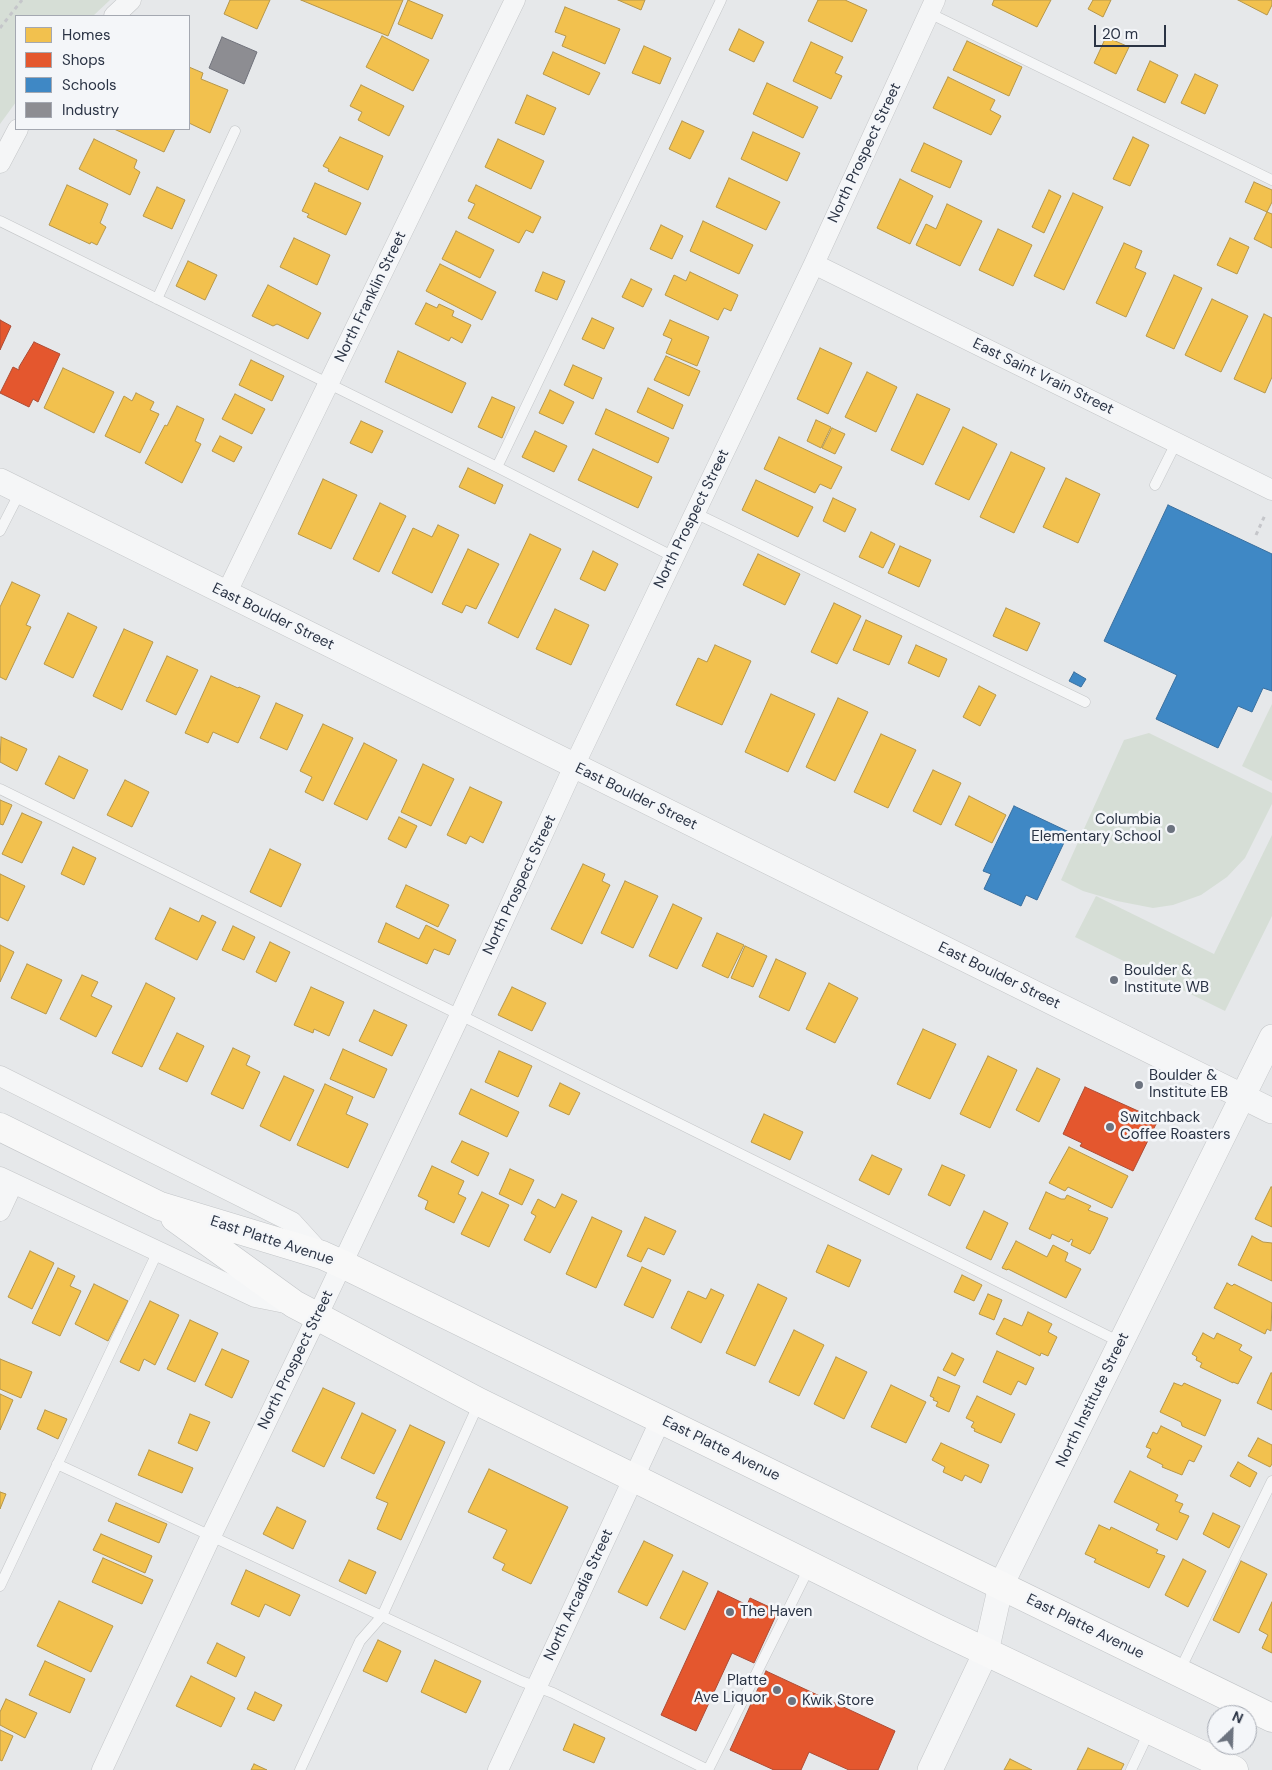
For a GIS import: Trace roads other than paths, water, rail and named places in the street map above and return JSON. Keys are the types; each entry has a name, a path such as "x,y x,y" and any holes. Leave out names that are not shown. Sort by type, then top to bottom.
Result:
{"main road":[{"name":"East Platte Avenue","path":"0,1127 160,1206 332,1259 1272,1718"},
{"name":"East Platte Avenue","path":"160,1206 294,1304 479,1402 986,1652 1234,1770"}],"street":[{"path":"115,15 131,0"},
{"name":"North Franklin Street","path":"226,594 515,0"},
{"name":"North Prospect Street","path":"102,1770 211,1536 318,1317 332,1259 460,1015 574,766 814,264 932,6"},
{"path":"0,163 17,130"},
{"name":"East Saint Vrain Street","path":"814,264 1272,490"},
{"name":"East Boulder Street","path":"10,486 1272,1111"},
{"name":"North Institute Street","path":"930,1770 986,1652 1001,1586 1272,1037"},
{"path":"0,1076 292,1222 332,1259"},
{"path":"0,1211 6,1180 255,1297 294,1304"},
{"name":"North Arcadia Street","path":"498,1770 661,1420"}],"lane":[{"path":"497,467 721,0"},
{"path":"932,6 1272,180"},
{"path":"157,299 235,131"},
{"path":"0,221 497,467 674,557"},
{"path":"1155,485 1176,443"},
{"path":"0,530 10,486"},
{"path":"695,513 1085,702"},
{"path":"0,789 1121,1343"},
{"path":"0,1586 158,1251"},
{"path":"300,1770 360,1641 382,1616 479,1402"},
{"path":"57,1464 521,1682 553,1693 708,1770 810,1565"},
{"path":"1178,1673 1272,1481"},
{"path":"1131,1770 1150,1730"}],"place":[{"name":"Columbia Elementary School","path":"1171,829"},
{"name":"Boulder & Institute WB","path":"1114,980"},
{"name":"Boulder & Institute EB","path":"1139,1085"},
{"name":"Switchback Coffee Roasters","path":"1110,1127"},
{"name":"The Haven","path":"730,1612"},
{"name":"Platte Ave Liquor","path":"777,1690"},
{"name":"Kwik Store","path":"792,1701"}]}
